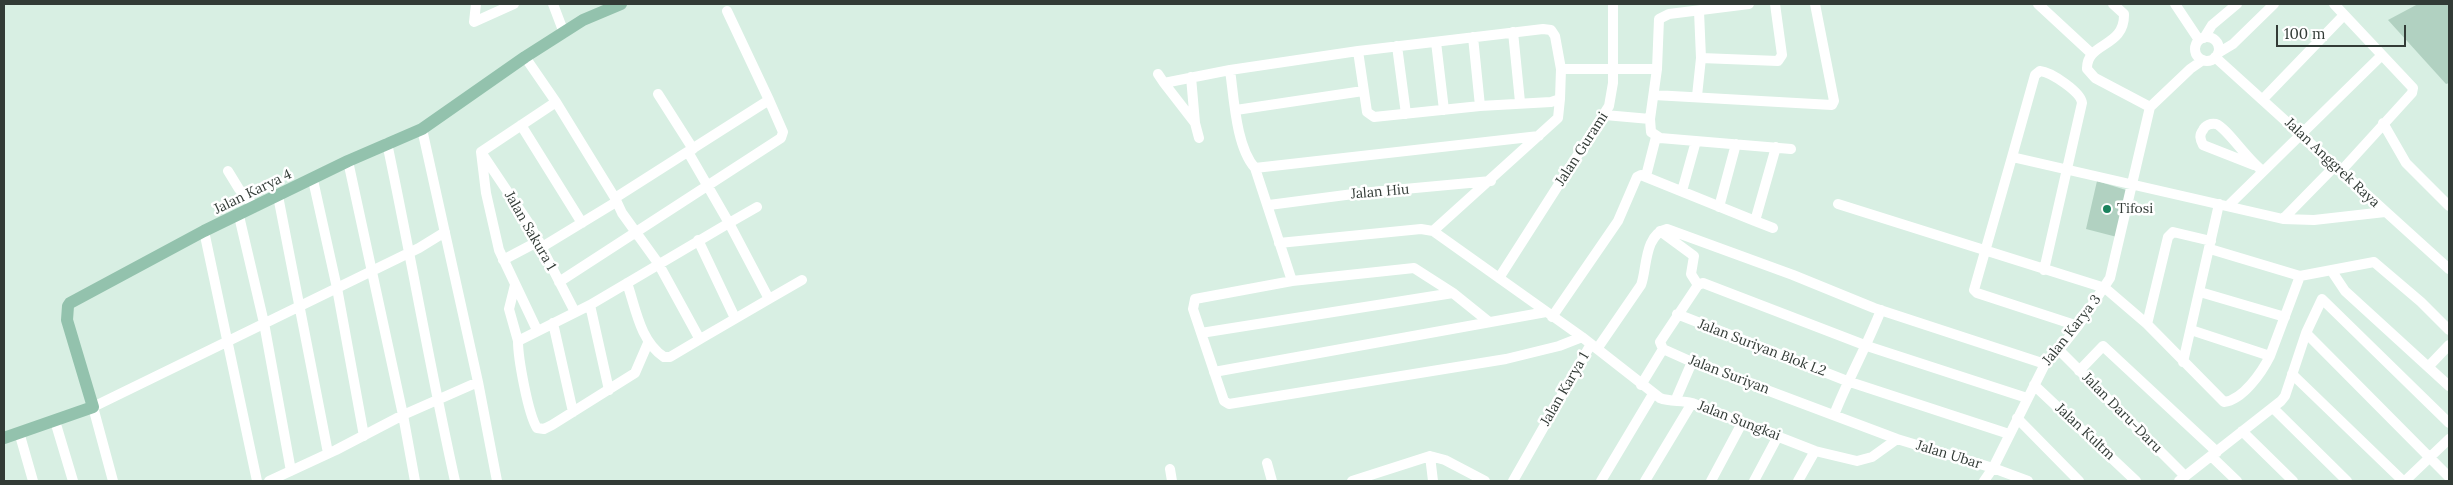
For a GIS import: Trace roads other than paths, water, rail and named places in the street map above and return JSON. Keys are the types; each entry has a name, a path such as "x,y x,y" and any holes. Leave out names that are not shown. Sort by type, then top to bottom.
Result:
{"main road":[{"name":"Jalan Karya 4","path":"93,407 67,320 68,306 76,299 204,231 314,180 348,161 387,143 422,130 525,57 583,20 621,4"},
{"path":"4,438 93,407"}],"street":[{"path":"476,4 474,22 513,4"},
{"path":"553,4 564,33"},
{"name":"Jalan Gurami","path":"1499,278 1605,116 1609,106 1613,68 1613,4"},
{"path":"1749,4 1668,14 1659,19 1657,69 1650,119 1651,132 1656,137 1791,149"},
{"path":"1701,58 1778,61 1782,55 1775,4"},
{"path":"1654,95 1832,105 1834,101 1815,4"},
{"path":"2038,4 2092,54"},
{"path":"2113,4 2124,14 2124,25 2120,34 2092,54 2087,62 2087,69 2095,78 2150,107 2190,69 2203,60 2210,60 2227,48 2274,4"},
{"path":"2175,4 2201,39 2214,40 2218,46 2217,55"},
{"path":"2190,69 2201,39 2212,25 2237,4"},
{"path":"2283,219 2338,169 2384,123 2412,93 2414,88 2334,4"},
{"path":"1697,96 1701,58 1699,11"},
{"path":"559,282 707,188 783,135 769,100 727,12"},
{"path":"2263,99 2344,15"},
{"path":"1164,83 1230,70 1396,46 1513,32 1550,30 1555,36 1561,69 1558,118 1491,181 1433,231 1421,229 1279,242"},
{"path":"1513,32 1520,102"},
{"path":"1473,37 1480,106"},
{"path":"1436,42 1444,110"},
{"path":"1396,46 1406,114"},
{"path":"1358,51 1367,112 1370,116 1374,117 1520,102 1552,102 1560,99"},
{"path":"2195,52 2203,60"},
{"name":"Jalan Anggrek Raya","path":"2217,55 2338,169 2449,269"},
{"path":"2183,362 2211,245 2224,205 2264,171 2382,55"},
{"path":"525,57 556,102 636,232 658,263 698,336 702,338"},
{"path":"1561,69 1657,69"},
{"path":"1230,70 1236,110 1248,160 1255,168 1269,205 1292,281"},
{"path":"2044,270 2082,99 2054,77 2042,71 2035,75 1974,286 1977,293 2078,326"},
{"path":"1158,74 1195,123"},
{"path":"1191,77 1195,123 1199,138"},
{"path":"1236,110 1363,91"},
{"path":"658,94 690,151 707,188 729,223 769,299"},
{"path":"503,260 582,223 769,100"},
{"path":"537,330 499,250 486,193 481,152 556,102"},
{"name":"Jalan Karya 3","path":"1984,481 2045,364 2078,326 2105,288 2116,255 2131,182 2150,107"},
{"path":"1605,116 1650,119"},
{"path":"2384,123 2406,163 2449,206"},
{"path":"2254,165 2220,126 2212,124 2202,130 2200,137 2203,144 2264,171"},
{"path":"521,125 582,223"},
{"path":"422,130 478,382 497,481"},
{"path":"1255,168 1539,136"},
{"path":"1646,176 1656,137"},
{"path":"1682,192 1696,140"},
{"path":"387,143 410,252 437,401 455,481"},
{"path":"1719,206 1736,144"},
{"path":"1756,221 1776,147"},
{"name":"Jalan Sakura 1","path":"481,152 540,244 575,312"},
{"path":"2012,157 2131,182 2283,219 2314,220 2385,212"},
{"path":"348,161 404,415 415,481"},
{"path":"228,171 239,189 255,207"},
{"path":"1214,372 1489,322 1549,314 1618,221 1637,177 1646,176 1773,228"},
{"path":"314,180 337,288 364,436"},
{"name":"Jalan Hiu","path":"1269,205 1361,193 1491,181"},
{"path":"278,196 301,305 328,453"},
{"path":"1838,204 2105,288 2146,324 2225,403 2248,387 2262,373 2300,276"},
{"path":"518,341 590,305 757,206"},
{"path":"239,216 264,323 291,471"},
{"path":"1601,481 1653,394 1594,347 1640,285 1645,275 1644,258 1660,231 1666,229 1881,310 2045,364"},
{"path":"204,231 257,481"},
{"name":"Jalan Karya 1","path":"1433,231 1582,336 1594,347 1513,481"},
{"path":"1660,231 1694,256 1690,274 1698,285"},
{"path":"113,481 93,407 410,252 445,232"},
{"path":"2146,324 2168,237 2173,232 2300,276 2374,262 2421,302 2449,330"},
{"path":"698,240 735,318"},
{"path":"1489,322 1453,293 1422,271 1414,268 1292,281 1195,299 1193,309 1224,401 1229,404 1506,360 1559,346 1582,336"},
{"path":"2330,270 2344,291 2449,386"},
{"path":"627,282 648,343 664,357 670,357 802,280"},
{"path":"1642,384 1663,349 1660,342 1698,285 1704,283 1867,346 2027,398"},
{"path":"515,284 509,309 518,341 518,352 532,415 537,428 544,429 635,373 648,343"},
{"path":"2200,292 2285,317"},
{"path":"1201,333 1453,293"},
{"path":"2181,480 2273,408 2285,396 2306,333 2320,300 2323,299 2449,423"},
{"path":"590,305 609,390"},
{"path":"1834,415 1847,381 1867,346 1881,310"},
{"name":"Jalan Suriyan Blok L2","path":"1678,314 1847,381 2009,434"},
{"path":"553,323 573,412"},
{"path":"2192,330 2270,356"},
{"path":"2306,333 2449,477"},
{"path":"2428,367 2449,345"},
{"path":"2079,371 2103,346 2214,454 2237,481"},
{"name":"Jalan Suriyan","path":"1663,349 1692,362 1897,439"},
{"name":"Jalan Daru-Daru","path":"2059,350 2181,480"},
{"path":"1676,399 1692,362"},
{"path":"2292,374 2404,481 2449,439"},
{"path":"269,481 404,415 478,382"},
{"name":"Jalan Kultm","path":"2034,385 2136,481"},
{"name":"Jalan Sungkai","path":"1653,394 1666,400 1676,399 1692,403 1815,451 1862,461 1897,439"},
{"path":"1645,481 1692,403"},
{"path":"2273,408 2347,481"},
{"path":"2017,418 2079,481"},
{"path":"55,421 73,481"},
{"path":"1711,481 1742,423"},
{"path":"2242,431 2293,481"},
{"path":"20,432 33,481"},
{"path":"1754,481 1778,436"},
{"name":"Jalan Ubar","path":"1897,439 2028,481"},
{"path":"1798,481 1815,451"},
{"path":"1430,456 1433,481"},
{"path":"1352,481 1430,456 1445,460 1485,481"},
{"path":"1267,463 1272,481"},
{"path":"1170,469 1172,481"}],"place":[{"name":"Tifosi","path":"2107,209"}]}
